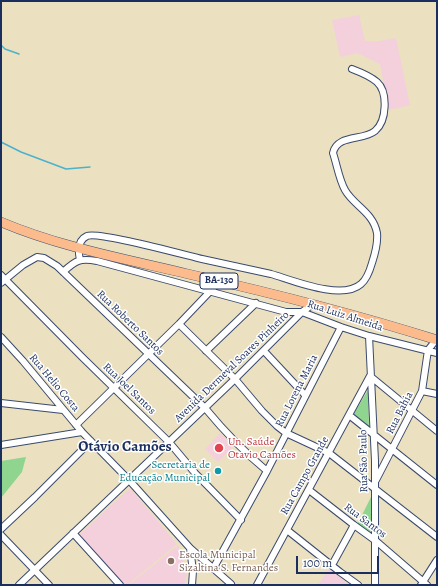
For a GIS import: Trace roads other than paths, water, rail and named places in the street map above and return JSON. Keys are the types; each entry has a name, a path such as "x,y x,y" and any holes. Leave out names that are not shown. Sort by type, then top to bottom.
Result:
{"highway":[{"name":"BA-130","path":"1,222 79,248 313,304 436,340"}],"street":[{"path":"63,272 80,260 79,248 83,239 88,236 100,235 270,274 327,290 341,290 358,286 365,280 371,267 377,246 377,233 368,214 345,190 333,153 334,147 338,144 374,131 381,120 385,105 383,94 377,82 352,68"},
{"name":"Rua Roberto Santos","path":"2,279 34,258 39,256 48,260 63,272 148,353 205,408 224,431 247,454 267,471"},
{"name":"Rua Luiz Almeida","path":"80,260 97,261 286,312 302,312 369,336 437,353"},
{"name":"Rua Joel Santos","path":"2,279 169,442 241,520"},
{"path":"76,425 179,324 220,281"},
{"path":"206,351 256,303"},
{"name":"Avenida Dermeval Soares Pinheiro","path":"19,585 205,408 302,312 313,304"},
{"path":"179,324 235,379 266,416 286,433 329,453 375,484 437,537"},
{"name":"Rua Lorena Maria","path":"213,569 267,471 341,327"},
{"name":"Rua São Paulo","path":"369,336 375,484 376,541 374,585"},
{"name":"Rua Helio Costa","path":"1,337 82,432 129,480 190,548 231,585"},
{"path":"428,350 436,340"},
{"path":"1,346 8,346"},
{"path":"264,350 305,395"},
{"name":"Rua Bahia","path":"375,484 422,391 428,350"},
{"path":"370,376 437,431"},
{"name":"Rua Campo Grande","path":"257,585 370,376"},
{"path":"422,391 437,394"},
{"path":"1,403 63,410"},
{"path":"349,415 437,485"},
{"path":"1,445 82,432"},
{"path":"1,529 36,497 91,441"},
{"name":"Rua Santos","path":"309,490 376,541 423,584"},
{"path":"332,565 354,525"},
{"path":"287,530 358,585"},
{"path":"73,533 120,585"},
{"path":"1,535 49,585"},
{"path":"190,548 193,572 192,585"},
{"path":"423,584 437,560"}],"waterway":[{"path":"1,45 5,49 19,54"},
{"path":"1,142 21,152 66,169 90,167"}],"place":[{"name":"Un. Saúde Otavio Camões","path":"219,448"},
{"name":"Secretaria de Educação Municipal","path":"218,471"},
{"name":"Escola Municipal Sizaltina S. Fernandes","path":"171,561"}],"district":[{"name":"Otávio Camões","path":"125,447"}]}
